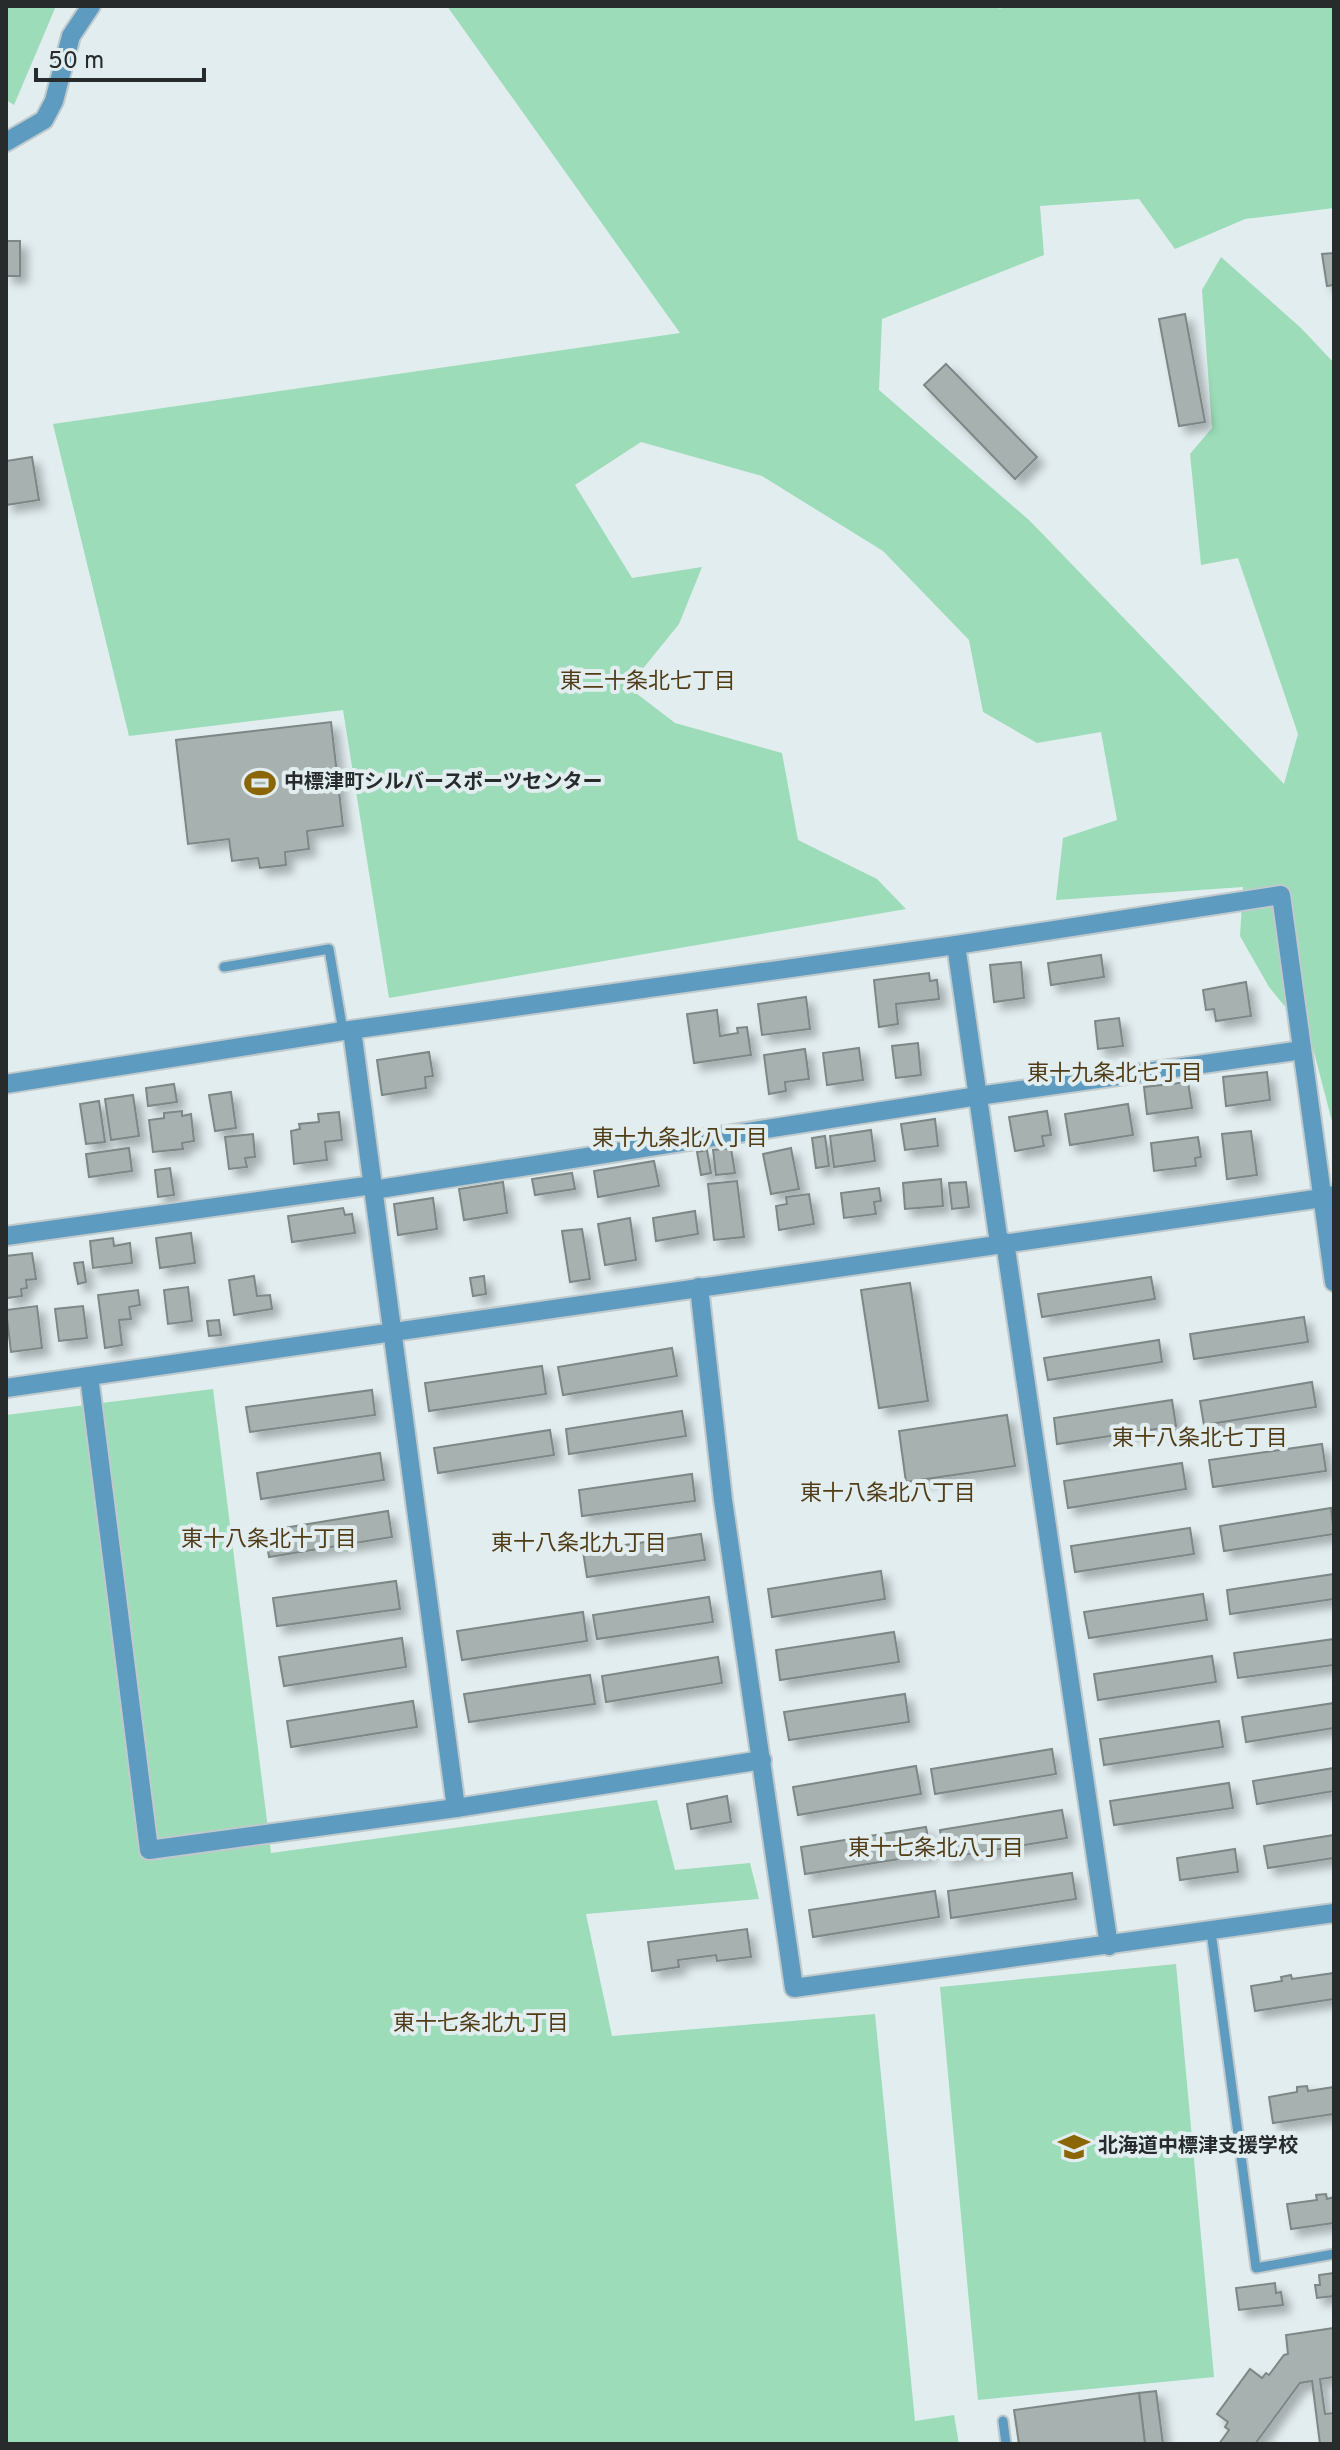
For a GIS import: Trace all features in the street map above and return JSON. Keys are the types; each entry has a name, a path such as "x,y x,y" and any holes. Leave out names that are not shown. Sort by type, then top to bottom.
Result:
{"street":[{"path":"6,142 44,120 54,101 71,36 91,6"},
{"path":"6,1084 347,1031 956,945 1281,895 1302,1050 1328,1197 1334,1282"},
{"path":"956,945 1109,1946"},
{"path":"347,1031 373,1187 456,1808"},
{"path":"6,1236 373,1187 1302,1050"},
{"path":"6,1388 1328,1197"},
{"path":"699,1287 723,1500 794,1988 1334,1913"},
{"path":"89,1376 149,1850 456,1808 762,1760"}],"lane":[{"path":"224,967 329,949 347,1031"},
{"path":"1212,1939 1256,2268 1334,2254"},
{"path":"1003,2421 1006,2444"}],"green space":[{"path":"6,6 56,6 14,105 6,100"},
{"path":"447,6 997,6 1000,9 1003,6 1334,6 1334,208 1245,219 1175,249 1139,199 1040,206 1044,255 882,319 879,390 1030,521 1284,784 1298,734 1238,558 1201,565 1190,454 1212,428 1202,290 1221,257 1301,328 1334,363 1334,1129 1310,1037 1269,987 1240,936 1243,887 1056,900 1063,838 1117,820 1101,732 1037,743 983,712 969,640 883,551 762,476 641,442 575,485 632,578 702,567 679,624 628,687 675,723 782,753 798,840 877,879 906,909 389,998 343,710 129,736 53,424 680,333"},
{"path":"213,1389 271,1853 657,1800 675,1870 750,1863 759,1899 586,1914 612,2036 875,2014 915,2421 954,2415 959,2444 6,2444 6,1415"},
{"name":"北海道中標津支援学校","path":"1176,1964 1214,2377 978,2400 940,1987"}],"building":[{"path":"6,241 20,241 20,276 6,276"},
{"path":"1334,253 1334,285 1327,286 1322,254"},
{"path":"1185,314 1205,422 1179,426 1159,319"},
{"path":"946,364 1037,457 1015,479 924,385"},
{"path":"32,457 39,500 6,505 6,461"},
{"name":"中標津町シルバースポーツセンター","path":"331,722 343,826 307,831 309,849 285,852 286,865 260,868 258,858 232,861 229,839 188,844 176,740"},
{"path":"1101,955 1104,977 1051,985 1048,963"},
{"path":"1021,962 1024,998 994,1002 990,965"},
{"path":"929,973 930,981 937,980 939,999 896,1004 898,1024 879,1027 874,980"},
{"path":"1246,982 1251,1016 1216,1021 1214,1009 1206,1010 1203,990"},
{"path":"806,997 810,1029 762,1035 758,1004"},
{"path":"717,1010 720,1036 738,1033 737,1028 747,1027 751,1055 694,1063 687,1014"},
{"path":"1119,1018 1123,1046 1098,1049 1095,1021"},
{"path":"918,1043 921,1075 896,1078 892,1046"},
{"path":"859,1048 863,1080 827,1085 823,1053"},
{"path":"805,1049 809,1079 785,1082 786,1091 769,1094 764,1055"},
{"path":"429,1052 433,1076 425,1077 426,1088 382,1095 377,1060"},
{"path":"1267,1072 1270,1100 1226,1106 1223,1077"},
{"path":"1188,1082 1192,1108 1147,1114 1144,1087"},
{"path":"174,1084 177,1102 148,1106 146,1088"},
{"path":"231,1092 236,1128 215,1131 209,1095"},
{"path":"133,1095 139,1136 111,1140 105,1099"},
{"path":"99,1101 105,1142 86,1144 80,1104"},
{"path":"1128,1104 1133,1135 1070,1145 1065,1114"},
{"path":"182,1111 182,1116 191,1114 194,1141 182,1143 183,1149 153,1152 149,1120 164,1118 164,1113"},
{"path":"1047,1111 1051,1135 1042,1136 1044,1146 1015,1151 1009,1117"},
{"path":"339,1112 342,1140 325,1142 327,1160 294,1164 291,1131 300,1129 299,1124 319,1122 318,1114"},
{"path":"935,1119 938,1146 905,1150 901,1124"},
{"path":"871,1130 875,1161 834,1167 830,1136"},
{"path":"1251,1131 1257,1175 1227,1179 1222,1134"},
{"path":"253,1134 255,1157 245,1158 247,1167 229,1169 225,1137"},
{"path":"825,1136 829,1166 816,1168 812,1138"},
{"path":"1198,1137 1201,1157 1195,1158 1196,1166 1154,1171 1151,1143"},
{"path":"129,1148 132,1171 89,1177 86,1154"},
{"path":"731,1148 735,1173 716,1175 713,1150"},
{"path":"791,1148 799,1189 771,1194 763,1154"},
{"path":"707,1150 711,1173 701,1175 697,1152"},
{"path":"654,1161 659,1186 598,1197 594,1171"},
{"path":"170,1168 174,1195 158,1197 155,1170"},
{"path":"572,1173 575,1189 535,1195 532,1179"},
{"path":"941,1179 943,1206 905,1209 903,1183"},
{"path":"737,1181 744,1237 714,1240 708,1184"},
{"path":"503,1182 507,1213 464,1220 459,1189"},
{"path":"966,1182 969,1207 952,1209 949,1183"},
{"path":"879,1188 881,1201 874,1202 876,1214 844,1218 841,1193"},
{"path":"809,1194 814,1224 779,1230 776,1206 787,1204 786,1197"},
{"path":"433,1198 437,1229 398,1235 394,1204"},
{"path":"343,1208 345,1215 352,1214 355,1233 292,1242 288,1216"},
{"path":"695,1211 698,1234 656,1241 653,1218"},
{"path":"630,1218 636,1260 605,1265 598,1224"},
{"path":"582,1229 590,1279 570,1282 562,1231"},
{"path":"191,1233 195,1263 160,1268 156,1238"},
{"path":"113,1238 114,1246 130,1243 132,1263 93,1268 90,1241"},
{"path":"32,1253 36,1279 26,1280 27,1288 21,1289 22,1296 7,1298 6,1256"},
{"path":"83,1262 86,1282 78,1284 74,1263"},
{"path":"254,1276 257,1296 270,1295 272,1309 234,1315 229,1280"},
{"path":"484,1276 486,1294 473,1296 470,1278"},
{"path":"1151,1277 1155,1299 1042,1317 1038,1294"},
{"path":"910,1283 928,1401 879,1408 861,1290"},
{"path":"188,1287 192,1321 168,1324 164,1290"},
{"path":"138,1290 140,1305 129,1307 131,1319 119,1320 122,1345 105,1348 98,1295"},
{"path":"37,1306 42,1348 11,1352 6,1310"},
{"path":"83,1306 87,1338 59,1341 55,1309"},
{"path":"1304,1317 1308,1342 1194,1359 1190,1334"},
{"path":"219,1320 221,1335 209,1336 207,1321"},
{"path":"1159,1340 1162,1362 1048,1380 1044,1358"},
{"path":"672,1348 677,1376 563,1395 558,1367"},
{"path":"542,1366 546,1394 429,1411 425,1383"},
{"path":"1312,1382 1316,1407 1204,1425 1200,1401"},
{"path":"372,1390 375,1415 250,1432 246,1407"},
{"path":"1172,1400 1176,1426 1057,1444 1054,1418"},
{"path":"682,1411 686,1436 569,1454 566,1429"},
{"path":"1007,1415 1015,1466 906,1482 899,1431"},
{"path":"550,1430 554,1455 438,1473 434,1448"},
{"path":"1322,1444 1326,1471 1213,1487 1209,1460"},
{"path":"380,1453 384,1480 261,1499 257,1473"},
{"path":"1182,1463 1186,1489 1068,1508 1064,1481"},
{"path":"692,1474 695,1501 582,1516 579,1490"},
{"path":"1331,1508 1334,1534 1224,1551 1220,1526"},
{"path":"388,1511 392,1537 269,1557 265,1531"},
{"path":"1190,1528 1194,1554 1075,1572 1071,1546"},
{"path":"701,1534 705,1560 587,1577 583,1551"},
{"path":"881,1571 885,1599 772,1617 768,1589"},
{"path":"1334,1574 1334,1599 1230,1614 1227,1590"},
{"path":"396,1581 400,1609 277,1626 273,1598"},
{"path":"1203,1594 1207,1620 1089,1638 1084,1612"},
{"path":"709,1597 713,1622 597,1639 593,1615"},
{"path":"583,1612 587,1641 462,1660 457,1631"},
{"path":"894,1632 899,1662 780,1680 776,1650"},
{"path":"402,1638 406,1667 284,1686 279,1657"},
{"path":"1334,1639 1334,1665 1238,1678 1234,1653"},
{"path":"1212,1656 1216,1682 1098,1700 1094,1674"},
{"path":"718,1657 722,1683 606,1702 602,1676"},
{"path":"590,1675 595,1704 469,1722 464,1694"},
{"path":"905,1694 909,1722 789,1740 784,1712"},
{"path":"413,1701 417,1727 291,1747 287,1721"},
{"path":"1334,1703 1334,1728 1246,1742 1242,1717"},
{"path":"1219,1721 1223,1747 1104,1765 1100,1739"},
{"path":"1052,1749 1056,1774 935,1794 931,1769"},
{"path":"916,1766 921,1794 798,1815 793,1787"},
{"path":"1334,1768 1334,1791 1257,1804 1253,1781"},
{"path":"1229,1783 1233,1808 1114,1825 1110,1801"},
{"path":"727,1796 731,1822 691,1829 687,1804"},
{"path":"1062,1810 1067,1838 945,1858 940,1830"},
{"path":"926,1827 931,1854 805,1874 801,1847"},
{"path":"1334,1835 1334,1858 1268,1868 1264,1846"},
{"path":"1235,1849 1238,1872 1180,1880 1177,1858"},
{"path":"1072,1873 1076,1899 951,1918 948,1891"},
{"path":"935,1891 939,1917 813,1937 809,1910"},
{"path":"747,1929 751,1957 717,1961 716,1955 678,1960 679,1967 652,1971 648,1942"},
{"path":"1334,1973 1334,1999 1255,2011 1251,1986 1282,1981 1281,1977 1291,1975 1292,1979"},
{"path":"1307,2086 1308,2091 1334,2087 1334,2114 1273,2123 1269,2097 1297,2092 1297,2087"},
{"path":"1326,2194 1327,2199 1334,2197 1334,2223 1291,2229 1287,2204 1317,2200 1316,2195"},
{"path":"1334,2273 1334,2296 1317,2298 1315,2285 1320,2285 1319,2275"},
{"path":"1275,2283 1276,2293 1281,2292 1283,2305 1239,2310 1236,2288"},
{"path":"1334,2328 1334,2377 1320,2379 1325,2414 1334,2413 1334,2444 1320,2444 1312,2381 1300,2383 1255,2444 1219,2444 1229,2430 1225,2427 1228,2422 1217,2414 1250,2369 1262,2378 1266,2373 1269,2375 1288,2354 1286,2335"},
{"path":"1156,2391 1163,2444 1145,2444 1139,2393"},
{"path":"1139,2393 1145,2444 1019,2444 1014,2410"}],"place":[{"name":"中標津町シルバースポーツセンター","path":"260,783"},
{"name":"北海道中標津支援学校","path":"1074,2147"}],"district":[{"name":"東二十条北七丁目","path":"648,682"},
{"name":"東十九条北七丁目","path":"1115,1074"},
{"name":"東十九条北八丁目","path":"680,1139"},
{"name":"東十八条北七丁目","path":"1200,1439"},
{"name":"東十八条北八丁目","path":"888,1494"},
{"name":"東十八条北十丁目","path":"269,1540"},
{"name":"東十八条北九丁目","path":"579,1544"},
{"name":"東十七条北八丁目","path":"936,1849"},
{"name":"東十七条北九丁目","path":"481,2024"}]}
